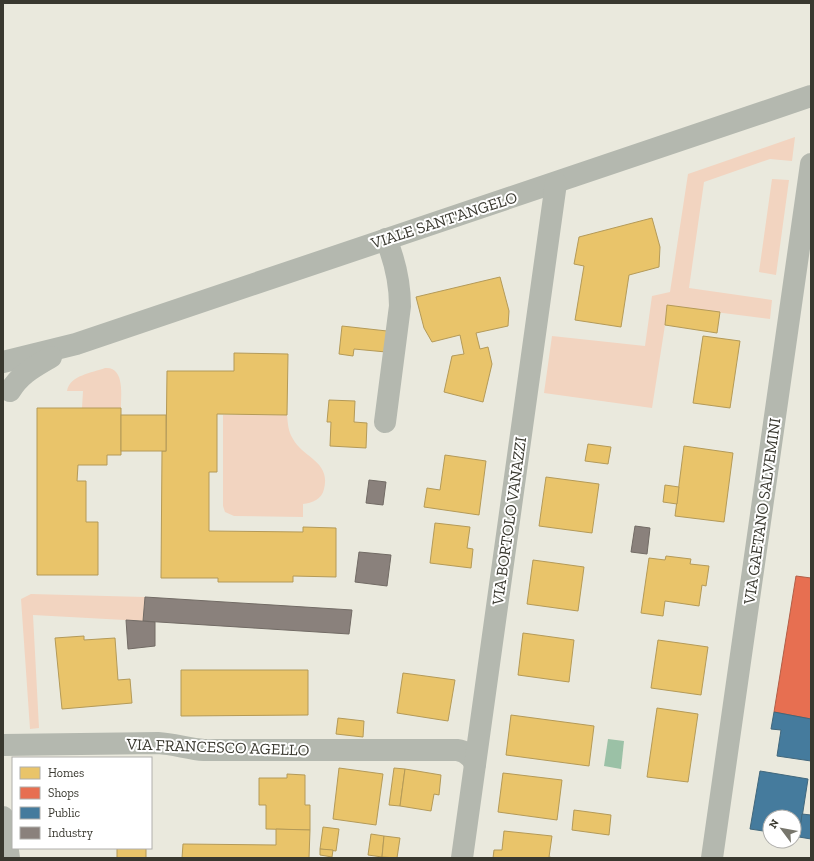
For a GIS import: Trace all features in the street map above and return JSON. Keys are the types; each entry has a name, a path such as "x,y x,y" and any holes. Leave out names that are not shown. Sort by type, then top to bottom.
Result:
{"street":[{"name":"VIALE SANT'ANGELO","path":"76,344 811,96"},
{"name":"VIA GAETANO SALVEMINI","path":"712,858 811,164"},
{"name":"VIA BORTOLO VANAZZI","path":"462,858 556,183"},
{"path":"385,422 400,306 398,275 393,256 386,239"},
{"path":"3,362 76,344"},
{"path":"5,390 30,369 76,344"},
{"name":"VIA FRANCESCO AGELLO","path":"3,745 172,744 204,750 457,750 471,756 475,764"},
{"path":"3,817 9,858"}],"shaded area":[{"path":"795,137 792,161 770,159 704,182 689,288 772,300 770,319 668,306 652,408 544,393 552,336 645,346 652,296 670,292 688,174"},
{"path":"772,179 789,180 776,275 759,272"},
{"path":"105,368 116,372 119,377 121,408 82,408 83,391 67,391 69,386 72,381 82,375"},
{"path":"223,415 287,415 291,436 297,445 320,466 324,472 325,480 323,492 319,498 310,503 303,504 303,517 234,516 225,512 223,506"},
{"path":"31,594 145,597 143,621 33,615 39,728 30,729 21,599"},
{"path":"608,739 624,741 621,769 604,766"}],"building: Homes":[{"path":"652,218 660,247 659,267 629,275 621,327 575,320 584,266 574,264 579,237"},
{"path":"500,277 509,311 508,326 476,333 480,349 488,347 492,364 483,402 444,392 452,356 464,354 460,335 432,342 424,328 416,297"},
{"path":"667,305 720,312 717,333 665,325"},
{"path":"342,326 387,331 386,352 354,349 353,356 339,354"},
{"path":"703,336 740,341 730,408 693,403"},
{"path":"234,353 288,354 287,415 217,414 217,472 209,472 209,531 303,532 303,527 336,528 336,577 293,576 293,582 218,582 218,578 161,578 162,451 166,451 167,371 234,371"},
{"path":"329,400 355,401 354,422 367,423 366,448 330,446 331,422 327,422"},
{"path":"37,408 121,408 121,455 107,455 107,465 78,465 77,481 86,481 86,522 98,522 98,575 37,575"},
{"path":"121,415 166,415 166,451 121,451"},
{"path":"588,444 611,447 608,464 585,461"},
{"path":"684,446 733,453 724,522 675,516"},
{"path":"445,455 486,461 479,515 424,507 427,488 440,490"},
{"path":"546,477 599,484 592,533 539,526"},
{"path":"665,485 679,487 677,504 663,502"},
{"path":"435,523 470,527 467,548 473,549 471,568 430,563"},
{"path":"666,556 691,559 690,564 709,566 706,586 702,585 699,606 665,601 663,616 641,613 649,558 665,560"},
{"path":"533,560 584,567 578,611 527,604"},
{"path":"523,633 574,640 569,682 518,675"},
{"path":"84,636 84,640 115,638 118,680 130,679 132,703 62,709 55,638"},
{"path":"658,640 708,647 701,695 651,688"},
{"path":"181,670 308,670 308,715 181,716"},
{"path":"403,673 455,680 448,721 397,713"},
{"path":"657,708 698,714 688,782 647,777"},
{"path":"511,715 594,726 589,766 506,755"},
{"path":"338,718 364,721 363,737 336,734"},
{"path":"339,768 383,774 376,825 333,819"},
{"path":"394,768 405,769 400,806 389,805"},
{"path":"405,769 441,775 439,795 434,794 431,811 400,806"},
{"path":"503,773 562,780 557,820 498,812"},
{"path":"287,774 305,775 305,805 310,805 310,830 266,829 266,805 259,805 259,778 287,778"},
{"path":"574,810 611,815 609,835 572,830"},
{"path":"323,827 339,829 336,851 320,849"},
{"path":"276,829 310,830 309,858 182,858 183,844 276,845"},
{"path":"504,831 552,836 549,857 554,858 493,858 494,850 502,850"},
{"path":"371,834 384,836 382,857 368,855"},
{"path":"384,836 400,838 397,858 382,857"},
{"path":"117,849 146,849 146,858 117,858"},
{"path":"320,849 333,850 332,857 320,855"}],"building: Shops":[{"path":"796,576 811,578 811,719 774,712"}],"building: Public":[{"path":"774,712 811,719 811,761 777,756 781,730 771,729"},
{"path":"760,771 808,779 802,818 802,809 762,809 762,831 750,829"},
{"path":"802,814 811,815 811,839 802,838"}],"building: Industry":[{"path":"369,480 386,482 383,505 366,503"},
{"path":"635,526 650,528 647,554 631,552"},
{"path":"359,552 391,555 387,586 355,582"},
{"path":"145,597 352,610 349,634 143,621"},
{"path":"126,620 155,622 155,646 128,649"}]}
